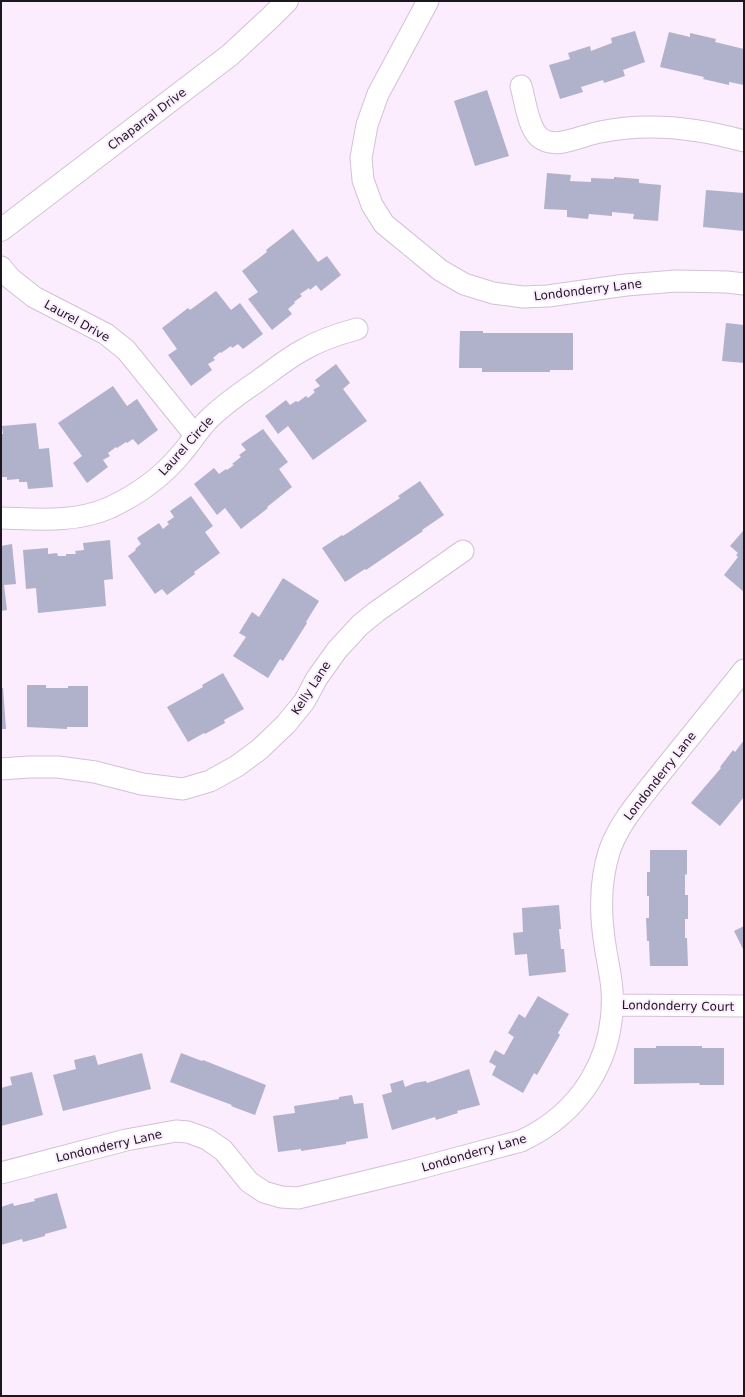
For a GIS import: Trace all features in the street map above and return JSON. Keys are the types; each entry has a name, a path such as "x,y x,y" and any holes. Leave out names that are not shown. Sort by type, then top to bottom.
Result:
{"street":[{"name":"Chaparral Drive","path":"1,230 230,55 287,1"},
{"name":"Londonderry Lane","path":"428,1 378,94 367,125 361,158 363,180 372,205 384,224 440,270 464,284 493,293 523,297 548,296 626,285 676,281 727,282 744,284"},
{"path":"521,86 532,129 539,137 549,142 563,142 599,132 634,127 677,128 744,141"},
{"name":"Laurel Drive","path":"1,267 10,278 34,297 106,334 126,350 195,435"},
{"name":"Laurel Circle","path":"1,518 51,520 80,516 108,508 140,491 166,471 208,420 231,400 302,350 332,336 357,329"},
{"name":"Kelly Lane","path":"1,769 29,766 58,767 95,772 142,784 183,790 210,780 237,766 260,749 286,724 304,702 317,678 337,650 360,625 376,612 463,551"},
{"name":"Londonderry Lane","path":"1,1173 126,1140 176,1131 188,1132 207,1139 223,1150 249,1182 264,1192 281,1197 298,1198 521,1141 555,1121 572,1106 590,1084 600,1063 608,1035 612,1005 612,989 604,944 602,906 604,869 611,847 627,817 744,670"},
{"name":"Londonderry Court","path":"612,1005 744,1006"}],"building":[{"path":"635,31 645,62 623,70 625,76 604,83 603,80 581,87 583,92 560,99 549,65 570,59 568,53 590,46 591,51 612,43 611,38"},
{"path":"669,32 690,37 690,33 716,39 715,42 744,49 744,85 729,82 729,85 703,79 704,77 660,67"},
{"path":"487,90 509,156 475,166 454,101"},
{"path":"547,173 571,175 570,181 591,182 591,178 614,179 614,177 639,179 639,183 661,185 658,221 633,219 634,214 612,212 612,216 589,214 588,219 567,217 567,210 544,209"},
{"path":"706,190 744,193 744,231 703,227"},
{"path":"293,229 318,262 327,256 341,275 321,291 316,285 310,290 309,288 300,294 302,296 288,309 292,314 272,330 248,299 258,292 242,271 267,252 266,250"},
{"path":"216,291 231,310 240,303 263,334 243,349 238,344 232,348 231,346 221,353 220,352 213,358 215,360 208,364 212,370 191,386 168,355 177,349 162,328 188,308 190,310"},
{"path":"726,323 744,325 744,363 722,361"},
{"path":"460,331 483,331 483,333 573,333 573,370 550,370 550,372 482,372 482,368 459,368"},
{"path":"336,364 350,383 343,389 367,421 313,460 288,426 278,434 265,416 286,400 290,405 296,401 298,402 306,396 308,398 315,392 313,390 320,386 315,380"},
{"path":"113,386 127,406 137,399 158,430 138,445 133,439 117,448 116,447 108,453 110,456 103,460 108,467 87,483 73,463 82,456 58,423"},
{"path":"36,423 39,449 49,448 53,487 28,489 27,482 19,482 19,479 7,480 7,477 1,477 1,434 3,434 2,426"},
{"path":"263,429 288,462 279,469 292,487 241,529 225,508 217,515 194,484 214,468 219,474 234,465 232,464 241,457 239,455 246,450 241,444"},
{"path":"420,481 444,515 366,570 365,569 345,582 322,548 342,535 343,536 400,498 398,496"},
{"path":"191,496 213,526 205,532 220,553 194,572 195,574 167,595 162,589 155,594 128,556 141,544 137,538 159,523 163,529 169,524 167,522 174,517 170,511"},
{"path":"743,531 744,592 724,575 738,557 736,555 738,553 730,546"},
{"path":"110,540 113,579 104,580 106,606 38,613 36,588 26,589 23,550 48,548 48,554 57,553 58,556 66,556 66,554 76,554 75,551 84,550 83,543"},
{"path":"12,544 16,584 4,585 7,610 1,611 1,546"},
{"path":"283,578 319,601 283,661 280,659 268,678 233,656 246,637 239,633 252,612 259,617"},
{"path":"223,673 244,709 224,720 225,723 188,742 167,707 203,687 202,685"},
{"path":"27,685 46,685 46,688 88,686 88,727 67,727 67,729 27,727"},
{"path":"1,688 3,688 6,729 1,729"},
{"path":"744,740 744,797 720,826 691,803 721,768 720,767 733,750 735,752"},
{"path":"650,850 687,850 685,895 688,895 688,919 685,919 685,938 687,938 688,966 650,966 646,918 649,918 647,872 650,872"},
{"path":"559,905 561,949 564,949 566,972 529,976 527,954 515,955 513,933 523,932 522,908"},
{"path":"744,926 744,951 734,931"},
{"path":"538,996 569,1014 558,1033 560,1035 537,1075 534,1073 523,1093 492,1075 496,1066 489,1062 495,1050 504,1055 514,1037 508,1033 519,1014 525,1018"},
{"path":"656,1046 702,1046 702,1048 724,1048 724,1085 700,1085 699,1083 634,1084 634,1048 656,1048"},
{"path":"142,1053 151,1089 63,1111 53,1075 76,1069 74,1060 95,1055 98,1065"},
{"path":"181,1053 202,1061 203,1060 266,1085 255,1115 170,1082"},
{"path":"469,1069 480,1105 457,1111 458,1113 436,1120 435,1117 392,1130 382,1095 392,1092 390,1084 403,1080 405,1087 426,1081 427,1083"},
{"path":"32,1072 43,1115 1,1126 1,1088 12,1085 10,1077"},
{"path":"352,1095 354,1104 363,1103 368,1138 346,1142 346,1144 301,1151 301,1149 278,1152 273,1116 295,1113 294,1106 339,1099 339,1097"},
{"path":"57,1193 67,1228 23,1242 22,1239 1,1245 1,1207 13,1203 14,1206 35,1201 34,1199"}]}
